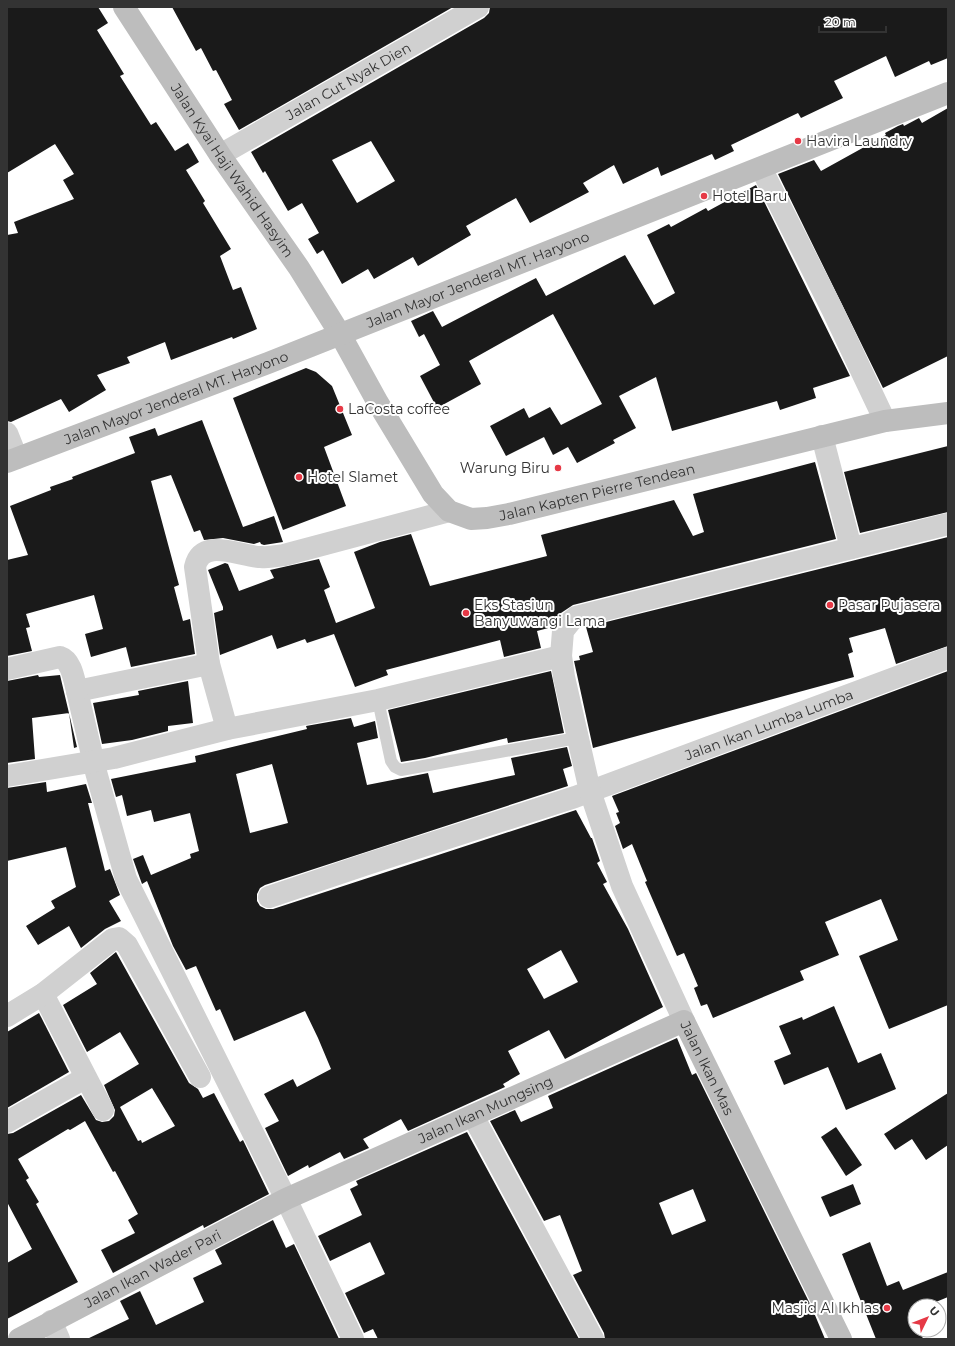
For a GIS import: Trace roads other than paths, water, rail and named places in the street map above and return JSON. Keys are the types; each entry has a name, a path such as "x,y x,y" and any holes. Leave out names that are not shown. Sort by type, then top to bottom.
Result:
{"main road":[{"name":"Jalan Kyai Haji Wahid Hasyim","path":"124,7 220,155 299,268 340,334"},
{"name":"Jalan Mayor Jenderal MT. Haryono","path":"12,460 340,334 948,93"},
{"name":"Jalan Kapten Pierre Tendean","path":"340,334 378,403 433,494 449,511 471,519 509,514 885,421 948,413"},
{"name":"Jalan Ikan Mungsing","path":"286,1199 684,1021"},
{"name":"Jalan Ikan Mas","path":"684,1021 841,1339"},
{"name":"Jalan Ikan Wader Pari","path":"19,1339 55,1330 286,1199"}],"street":[{"name":"Jalan Cut Nyak Dien","path":"220,155 478,7"},
{"path":"761,168 832,309 885,421"},
{"path":"7,433 12,460"},
{"path":"822,436 851,548"},
{"path":"227,729 209,664 195,567 196,561 203,553 221,550 261,557 284,555 449,511"},
{"name":"Jalan Ikan Mas","path":"684,1021 622,886 590,792 577,738 561,656 563,631 570,621 576,617 948,524"},
{"path":"7,776 94,762 227,729 378,700 561,656"},
{"path":"7,669 60,657 67,661 77,691 94,762 126,879 286,1199 353,1339"},
{"name":"Jalan Ikan Lumba Lumba","path":"269,897 590,792 948,658"},
{"path":"77,691 209,664"},
{"path":"7,1016 44,994 113,939 123,940 200,1077"},
{"path":"44,994 85,1078 103,1110"},
{"path":"7,1122 85,1078"},
{"path":"473,1116 593,1339"}],"lane":[{"path":"378,700 391,761 395,767 401,770 577,738"}],"place":[{"name":"Havira Laundry","path":"798,141"},
{"name":"Hotel Baru","path":"704,196"},
{"name":"LaCosta coffee","path":"340,409"},
{"name":"Warung Biru","path":"558,468"},
{"name":"Hotel Slamet","path":"299,477"},
{"name":"Pasar Pujasera","path":"830,605"},
{"name":"Eks Stasiun Banyuwangi Lama","path":"466,613"},
{"name":"Masjid Al Ikhlas","path":"887,1308"}]}
